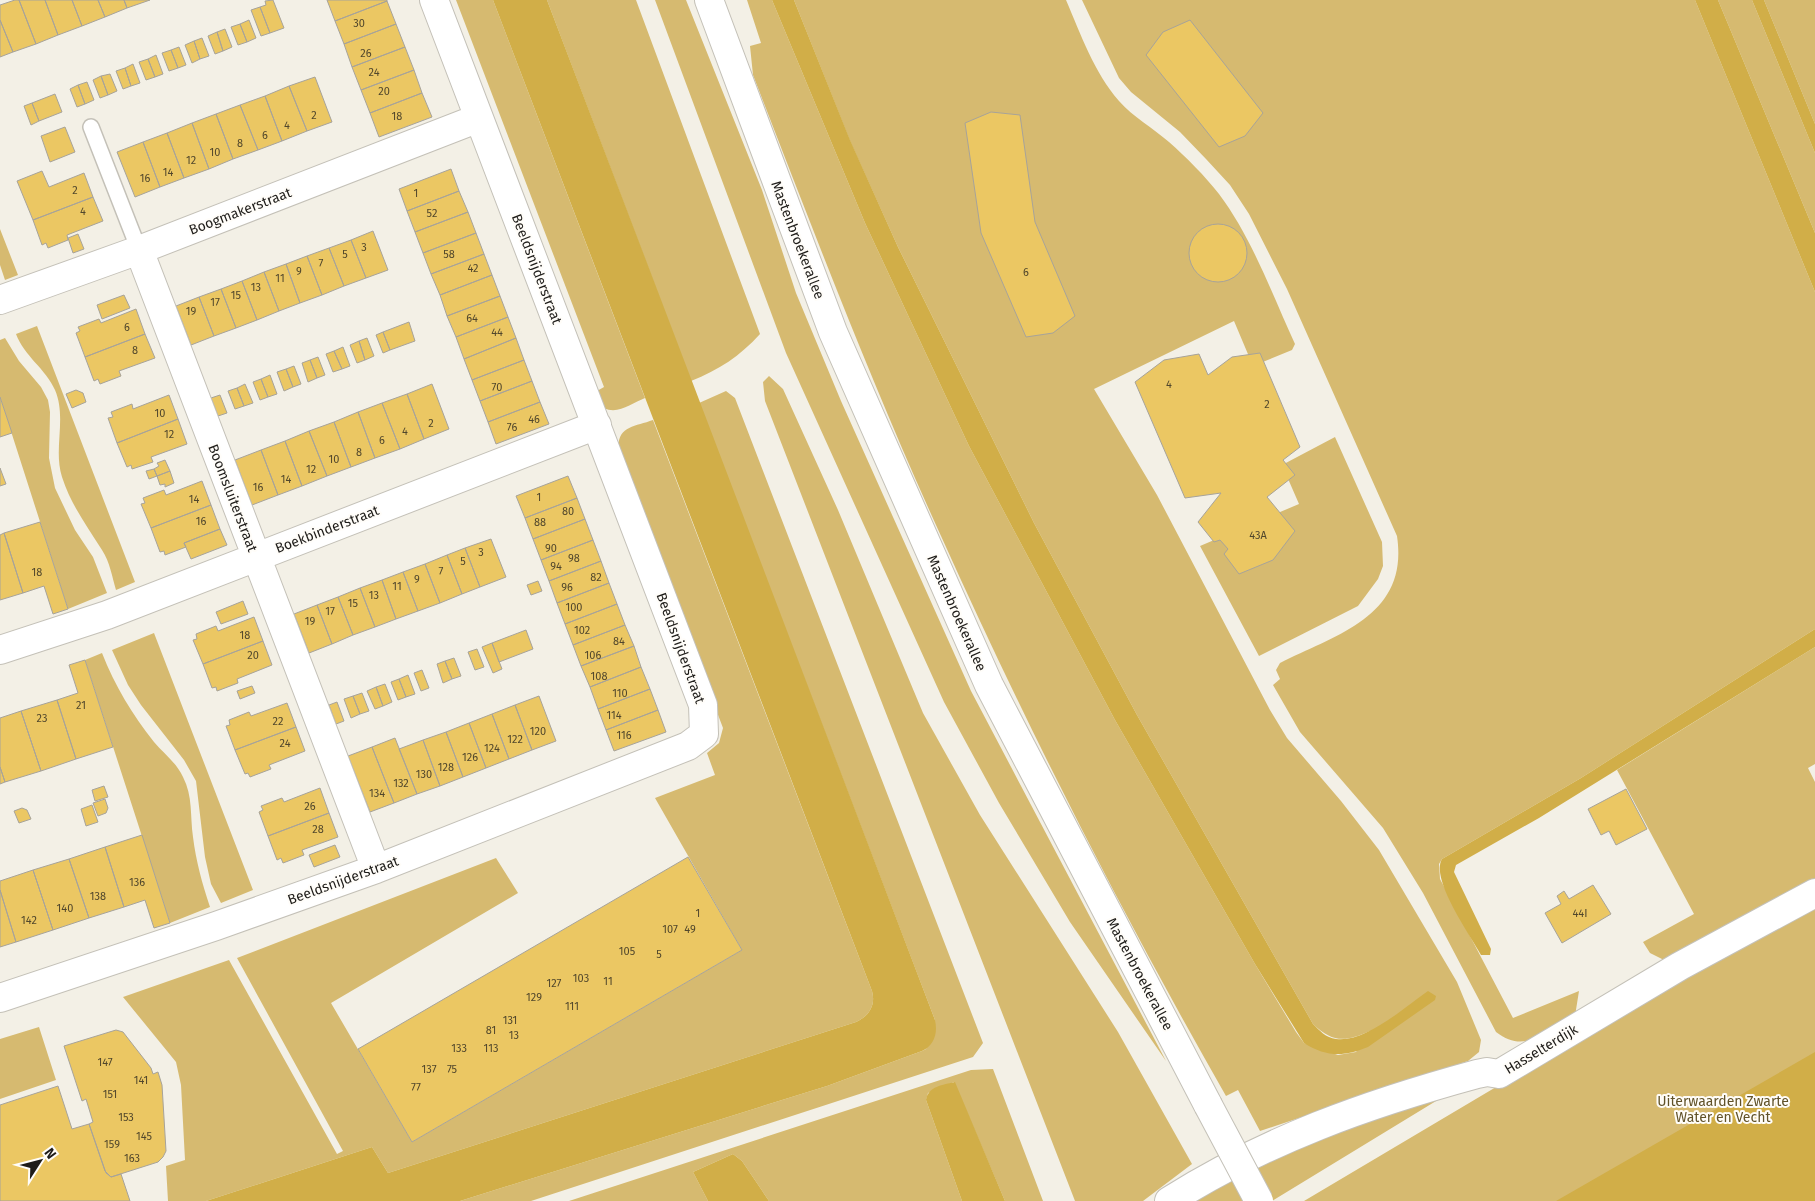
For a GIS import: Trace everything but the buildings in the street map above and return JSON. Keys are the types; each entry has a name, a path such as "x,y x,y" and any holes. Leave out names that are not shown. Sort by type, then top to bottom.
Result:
{"street":[{"name":"Beeldsnijderstraat","path":"0,998 216,926 376,868 688,746 704,734 703,705 434,0"},
{"name":"Mastenbroekerallee","path":"709,0 833,332 989,685 1258,1201"},
{"name":"Boogmakerstraat","path":"0,300 139,250 480,118"},
{"name":"Boomsluiterstraat","path":"139,250 376,868"},
{"name":"Boekbinderstraat","path":"0,650 107,615 596,425"},
{"name":"Hasselterdijk","path":"1170,1201 1260,1149 1295,1134 1407,1093 1477,1074 1487,1072 1499,1074 1680,966 1815,893"}],"lane":[{"name":"Boomsluiterstraat","path":"91,127 139,250"}],"green space":[{"path":"456,0 493,0 645,398 625,408 609,410 604,408 597,391 604,387"},
{"path":"547,0 636,0 760,334 729,362 691,381"},
{"path":"655,0 686,0 762,190 796,293 841,401 971,691 1166,1061 1070,922 999,803 944,702 786,353"},
{"path":"747,0 772,0 865,223 969,446 1115,720 1296,1032 1304,1043 1338,1055 1356,1052 1370,1031 1346,1039 1340,1039 1327,1035 1313,1024 1137,715 1034,523 898,247 850,141 794,0 1066,0 1089,53 1110,90 1130,112 1189,160 1214,187 1231,211 1270,286 1295,344 1292,350 1253,366 1234,321 1094,389 1157,495 1270,710 1287,738 1341,801 1379,850 1457,982 1481,1040 1479,1052 1468,1061 1260,1131 1238,1090 1226,1096 1150,959 1042,749 974,607 891,422 753,75 750,46 761,43"},
{"path":"1082,0 1695,0 1815,292 1815,629 1581,778 1442,859 1439,864 1440,879 1513,1018 1579,991 1575,1016 1536,1038 1517,1041 1507,1039 1496,1032 1423,893 1383,828 1300,732 1273,685 1280,679 1276,670 1280,663 1346,631 1365,619 1381,604 1392,586 1398,563 1397,536 1287,289 1249,214 1230,185 1206,159 1180,132 1131,92 1119,78"},
{"path":"1718,0 1752,0 1815,153 1815,233"},
{"path":"1764,0 1815,0 1815,124"},
{"path":"0,229 18,275 5,280 0,265"},
{"path":"37,326 135,582 116,590 105,555 75,506 62,477 59,456 60,411 55,390 46,375 24,349 16,334"},
{"path":"5,338 19,361 41,387 48,400 50,412 49,458 55,488 75,530 93,557 107,593 68,609 0,397 0,340"},
{"path":"769,376 783,389 838,510 923,713 980,815 1118,1032 1192,1164 1143,1201 1075,1201 765,401 763,382"},
{"path":"726,391 735,398 983,1043 973,1057 531,1201 460,1201 827,1086 926,1049 935,1020 699,403"},
{"path":"653,420 872,991 873,1001 870,1010 865,1017 856,1022 388,1173 372,1147 206,1201 168,1201 166,1166 185,1160 181,1085 176,1062 123,997 229,960 337,1154 343,1151 237,958 496,858 518,893 331,1003 412,1142 742,950 655,798 715,775 707,753 719,743 723,728 619,453 620,437 627,429"},
{"path":"1335,437 1382,542 1383,566 1378,579 1358,606 1259,656 1200,546 1299,504 1282,465"},
{"path":"154,633 253,890 221,903 211,884 205,857 196,781 184,760 141,705 128,685 112,650"},
{"path":"1815,647 1815,764 1808,768 1815,782 1815,881 1664,960 1650,953 1643,942 1694,914 1617,770"},
{"path":"102,653 118,688 131,710 154,742 177,767 188,791 196,855 210,907 170,923 85,660"},
{"name":"Uiterwaarden Zwarte Water en Vecht","path":"1815,908 1815,1201 1304,1201 1624,1011"},
{"path":"39,1027 56,1080 0,1099 0,1039"},
{"path":"993,1069 1043,1201 1005,1201 954,1082 928,1093 926,1100 962,1201 769,1201 742,1161 733,1154 693,1172 708,1201 569,1201 971,1070"},
{"path":"1459,1087 1272,1201 1195,1201 1275,1156"}],"shaded area":[{"path":"493,0 547,0 935,1020 936,1030 930,1046 926,1049 827,1086 460,1201 206,1201 372,1147 388,1173 856,1022 865,1017 873,1001 872,991"},
{"path":"772,0 794,0 850,140 898,247 1034,523 1137,715 1313,1024 1329,1037 1347,1039 1372,1030 1428,991 1436,996 1435,1000 1368,1047 1351,1053 1335,1054 1320,1051 1304,1043 1255,964 1115,720 969,446 865,223"},
{"path":"1695,0 1718,0 1815,233 1815,292"},
{"path":"1752,0 1764,0 1815,124 1815,153"},
{"path":"1815,629 1815,647 1539,818 1456,865 1454,872 1491,949 1490,955 1481,955 1446,893 1441,880 1440,868 1442,859 1581,778"},
{"path":"1815,1052 1815,1201 1556,1201"},
{"path":"955,1082 1005,1201 962,1201 926,1100 927,1095 933,1089"},
{"path":"733,1154 742,1161 769,1201 708,1201 693,1172"}]}
